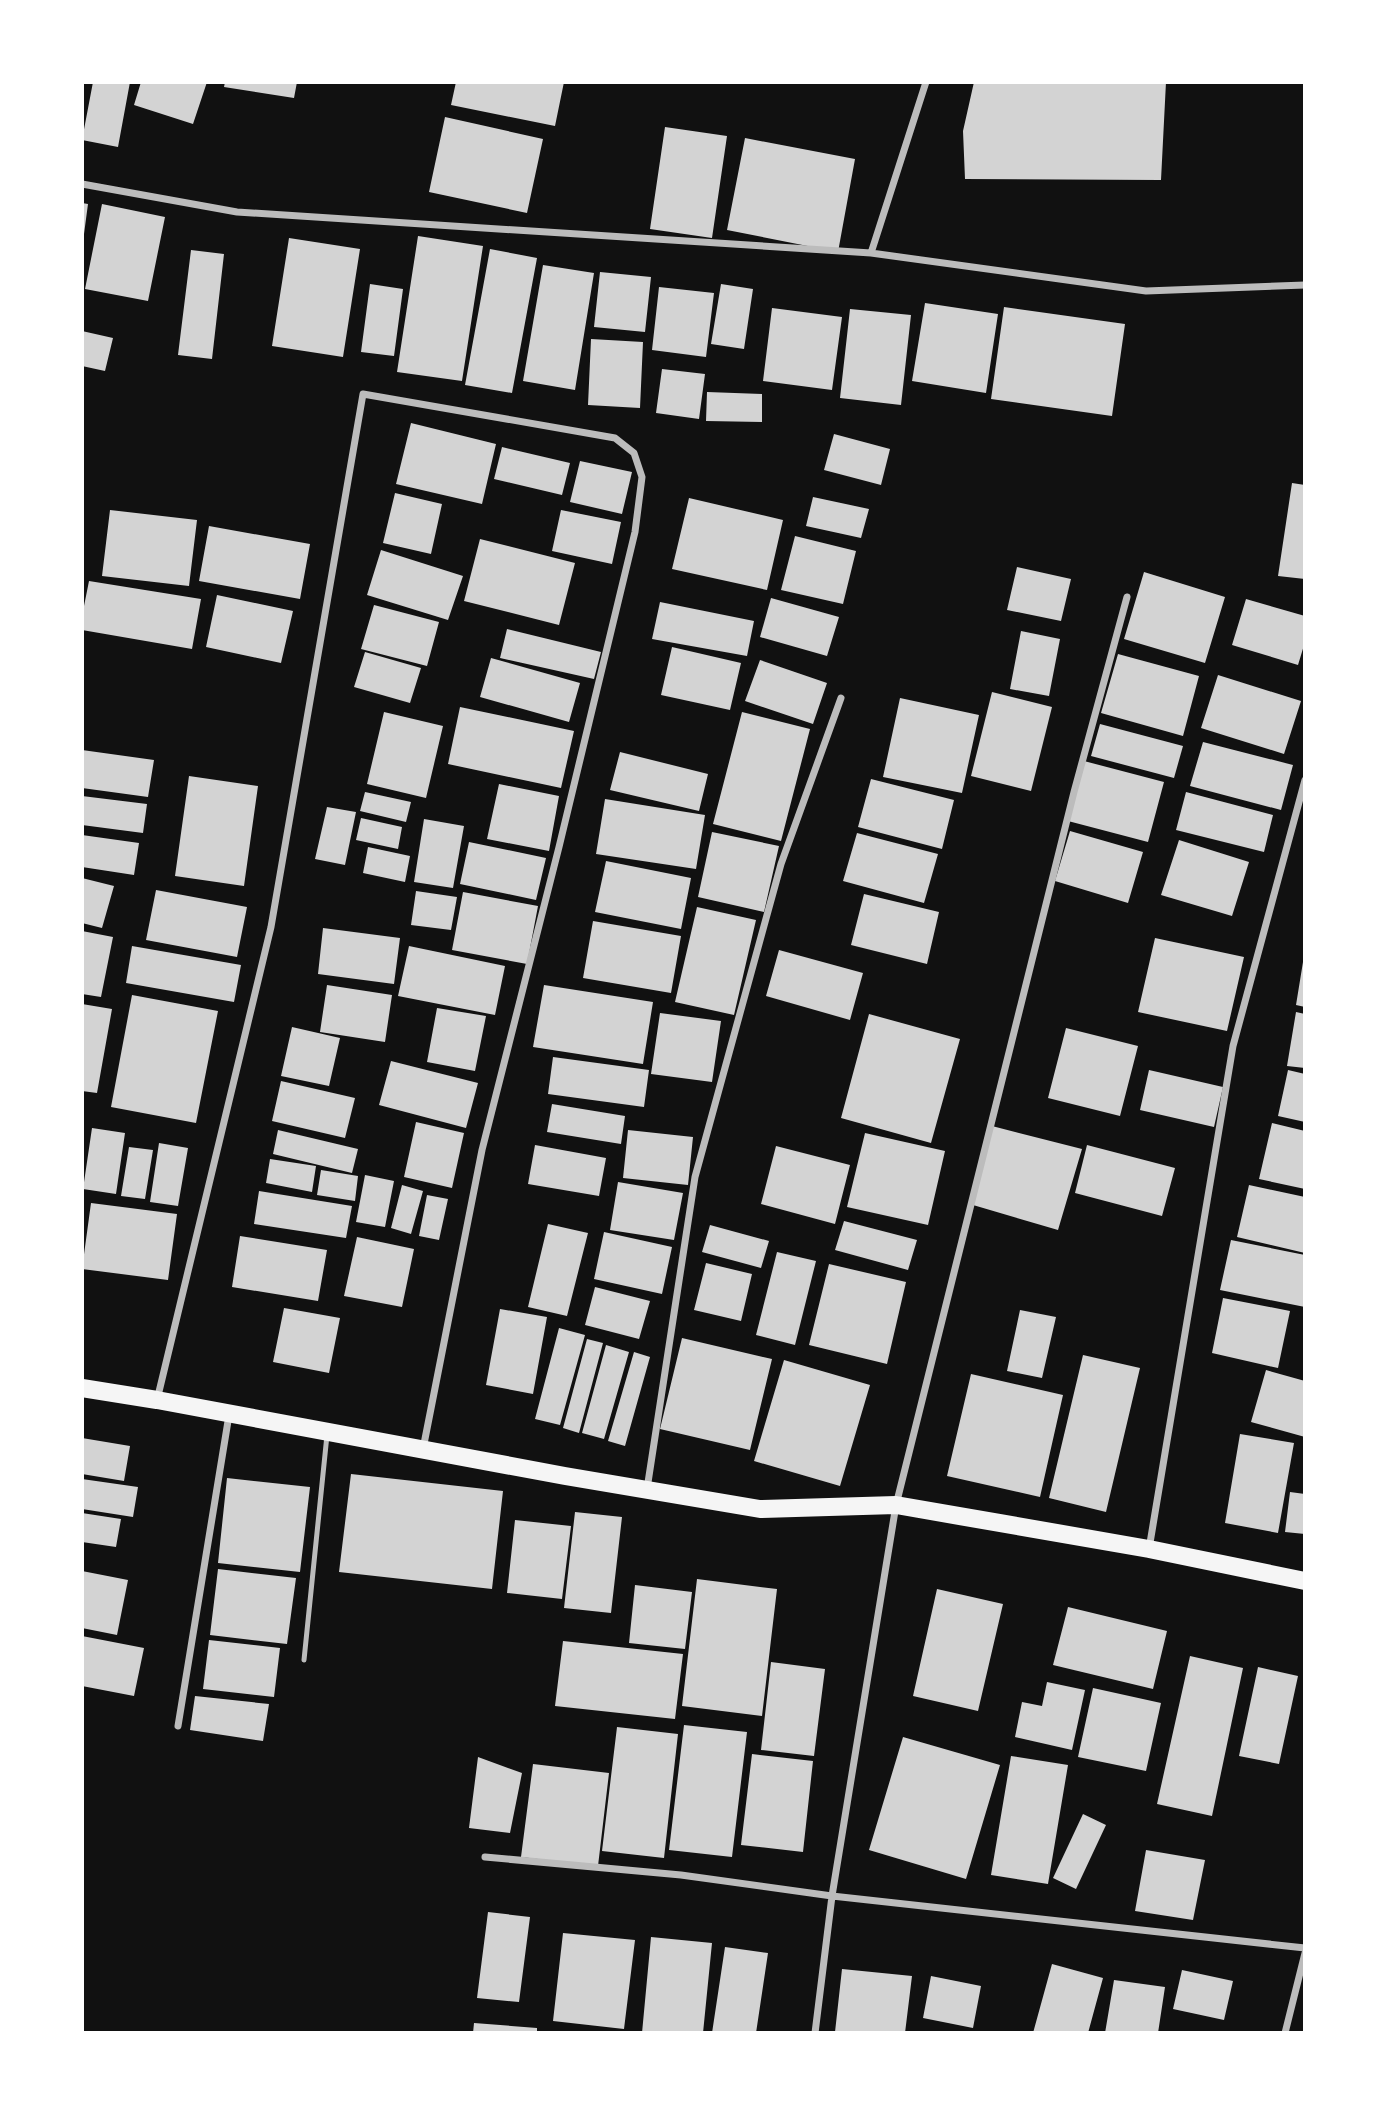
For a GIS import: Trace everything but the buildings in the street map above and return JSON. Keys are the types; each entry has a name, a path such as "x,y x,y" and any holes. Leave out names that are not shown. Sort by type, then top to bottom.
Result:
{"main road":[{"path":"82,1388 760,1509 897,1505 1149,1549 1305,1581"}],"street":[{"path":"871,253 926,82"},
{"path":"82,184 237,212 871,253 1146,291 1305,285"},
{"path":"157,1400 271,927 363,394 615,438 634,453 642,477 635,532 482,1150 423,1450"},
{"path":"815,2033 832,1896 897,1505 1074,792 1127,597"},
{"path":"647,1489 695,1177 781,864 841,698"},
{"path":"1149,1549 1233,1046 1305,780"},
{"path":"178,1726 230,1415"},
{"path":"485,1857 681,1875 832,1896 1305,1948"},
{"path":"1285,2033 1305,1953"}],"lane":[{"path":"304,1660 328,1432"}]}
